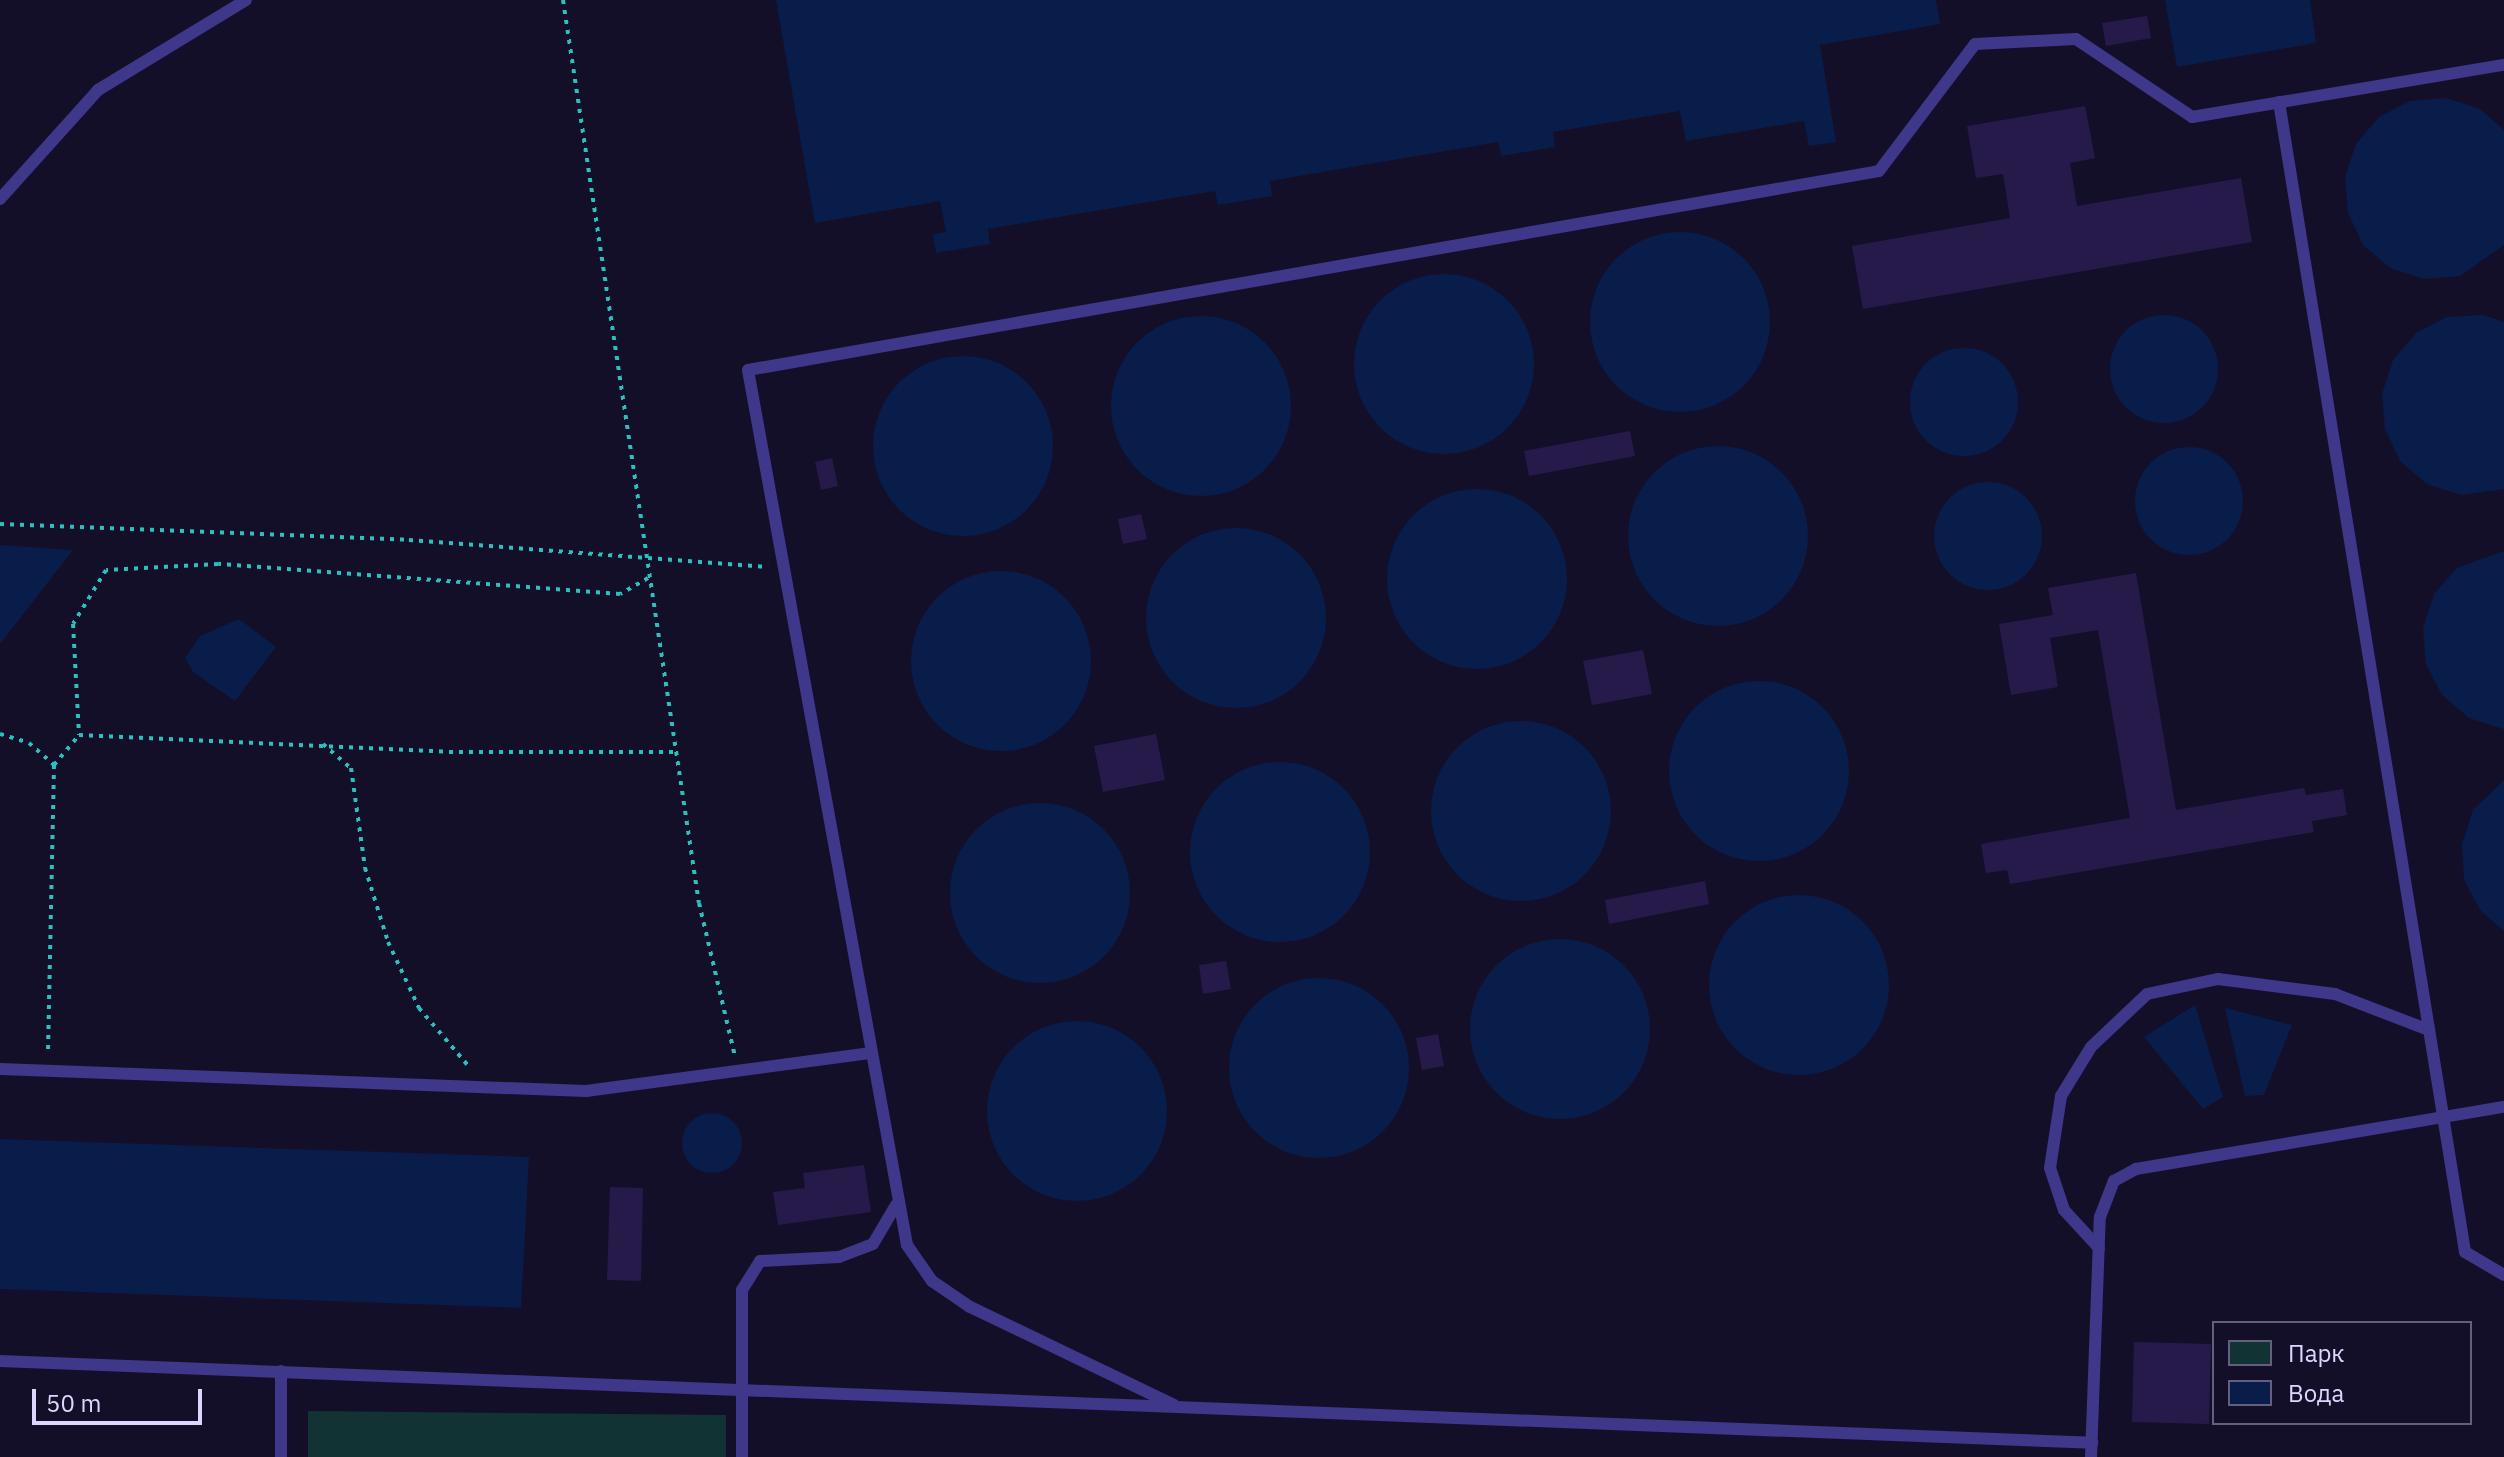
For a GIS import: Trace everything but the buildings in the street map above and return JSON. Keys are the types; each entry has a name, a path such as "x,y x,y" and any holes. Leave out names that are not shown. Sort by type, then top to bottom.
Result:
{"lane":[{"path":"0,199 98,90 246,0"},
{"path":"1174,1405 970,1307 932,1281 907,1245 896,1205 748,370 1879,171 1975,44 2076,39 2192,117 2504,65"},
{"path":"2279,102 2465,1252 2504,1275"},
{"path":"2099,1248 2064,1210 2050,1168 2061,1096 2091,1047 2147,994 2233,980 2335,994 2429,1030"},
{"path":"0,1069 586,1091 869,1053"},
{"path":"2091,1457 2100,1217 2114,1181 2136,1169 2504,1107"},
{"path":"742,1457 742,1290 760,1261 839,1257 873,1244 896,1205"},
{"path":"0,1361 2092,1443"},
{"path":"281,1371 281,1457"}],"path":[{"path":"563,0 699,903 738,1071"},
{"path":"0,524 409,540 646,561 783,567"},
{"path":"48,1071 54,765 79,735 73,624 106,570 218,564 620,594 648,578"},
{"path":"0,734 29,743 54,765"},
{"path":"79,735 676,752"},
{"path":"322,743 351,768 365,868 419,1008 459,1060 498,1088"}],"green space":[{"path":"308,1411 726,1415 726,1457 308,1457"}],"water":[{"path":"776,0 1936,0 1940,24 1820,45 1836,142 1809,146 1804,121 1686,141 1680,111 1553,132 1555,147 1501,156 1498,142 1270,181 1272,196 1218,205 1215,191 988,229 990,244 936,253 933,234 946,232 940,201 815,223"},
{"path":"2165,0 2310,0 2316,43 2177,67"},
{"path":"2446,98 2480,109 2504,130 2504,245 2460,276 2424,279 2390,268 2363,245 2348,213 2345,177 2356,144 2379,117 2410,101"},
{"path":"1680,232 1714,239 1730,247 1743,259 1755,272 1763,288 1770,322 1763,356 1755,372 1743,385 1730,397 1714,405 1680,412 1646,405 1630,397 1617,385 1605,372 1597,356 1590,322 1597,288 1605,272 1617,259 1630,247 1646,239"},
{"path":"1444,274 1478,281 1494,289 1507,301 1519,314 1527,330 1534,364 1527,398 1519,414 1507,427 1494,439 1478,447 1444,454 1410,447 1394,439 1381,427 1369,414 1361,398 1354,364 1361,330 1369,314 1381,301 1394,289 1410,281"},
{"path":"2164,315 2185,319 2202,331 2214,348 2218,369 2214,390 2202,407 2185,419 2164,423 2143,419 2126,407 2114,390 2110,369 2114,348 2126,331 2143,319"},
{"path":"2483,315 2504,322 2504,489 2461,495 2427,484 2400,461 2385,429 2382,394 2393,360 2416,333 2447,317"},
{"path":"1201,316 1235,323 1251,331 1264,343 1276,356 1284,372 1291,406 1284,440 1276,456 1264,469 1251,481 1235,489 1201,496 1167,489 1151,481 1138,469 1126,456 1118,440 1111,406 1118,372 1126,356 1138,343 1151,331 1167,323"},
{"path":"1964,348 1985,352 2002,364 2014,381 2018,402 2014,423 2002,440 1985,452 1964,456 1943,452 1926,440 1914,423 1910,402 1914,381 1926,364 1943,352"},
{"path":"963,356 997,363 1013,371 1026,383 1038,396 1046,412 1053,446 1046,480 1038,496 1026,509 1013,521 997,529 963,536 929,529 913,521 900,509 888,496 880,480 873,446 880,412 888,396 900,383 913,371 929,363"},
{"path":"1718,446 1752,453 1782,472 1801,502 1808,536 1801,570 1782,600 1752,619 1718,626 1684,619 1654,600 1635,570 1628,536 1635,502 1654,472 1684,453"},
{"path":"2189,447 2210,451 2227,463 2239,480 2243,501 2239,522 2227,539 2210,551 2189,555 2168,551 2151,539 2139,522 2135,501 2139,480 2151,463 2168,451"},
{"path":"1988,482 2009,486 2026,498 2038,515 2042,536 2038,557 2026,574 2009,586 1988,590 1967,586 1950,574 1938,557 1934,536 1938,515 1950,498 1967,486"},
{"path":"1477,489 1511,496 1541,515 1560,545 1567,579 1560,613 1541,643 1511,662 1477,669 1443,662 1413,643 1394,613 1387,579 1394,545 1413,515 1443,496"},
{"path":"1236,528 1270,535 1286,543 1299,555 1311,568 1319,584 1326,618 1319,652 1311,668 1299,681 1286,693 1270,701 1236,708 1202,701 1186,693 1173,681 1161,668 1153,652 1146,618 1153,584 1161,568 1173,555 1186,543 1202,535"},
{"path":"0,545 73,550 0,644"},
{"path":"2504,551 2503,729 2469,718 2442,695 2426,664 2423,628 2434,594 2457,568"},
{"path":"1001,571 1035,578 1051,586 1064,598 1076,611 1084,627 1091,661 1084,695 1076,711 1064,724 1051,736 1035,744 1001,751 967,744 951,736 938,724 926,711 918,695 911,661 918,627 926,611 938,598 951,586 967,578"},
{"path":"239,619 276,647 235,701 193,672 185,658 200,636"},
{"path":"1759,681 1793,688 1809,696 1822,708 1834,721 1842,737 1849,771 1842,805 1834,821 1822,834 1809,846 1793,854 1759,861 1725,854 1709,846 1696,834 1684,821 1676,805 1669,771 1676,737 1684,721 1696,708 1709,696 1725,688"},
{"path":"1521,721 1555,728 1571,736 1584,748 1596,761 1604,777 1611,811 1604,845 1596,861 1584,874 1571,886 1555,894 1521,901 1487,894 1471,886 1458,874 1446,861 1438,845 1431,811 1438,777 1446,761 1458,748 1471,736 1487,728"},
{"path":"1280,762 1314,769 1330,777 1343,789 1355,802 1363,818 1370,852 1363,886 1355,902 1343,915 1330,927 1314,935 1280,942 1246,935 1230,927 1217,915 1205,902 1197,886 1190,852 1197,818 1205,802 1217,789 1230,777 1246,769"},
{"path":"2504,780 2504,931 2481,911 2464,880 2462,844 2473,810"},
{"path":"1040,803 1074,810 1090,818 1103,830 1115,843 1123,859 1130,893 1123,927 1115,943 1103,956 1090,968 1074,976 1040,983 1006,976 990,968 977,956 965,943 957,927 950,893 957,859 965,843 977,830 990,818 1006,810"},
{"path":"1799,895 1833,902 1849,910 1862,922 1874,935 1882,951 1889,985 1882,1019 1874,1035 1862,1048 1849,1060 1833,1068 1799,1075 1765,1068 1749,1060 1736,1048 1724,1035 1716,1019 1709,985 1716,951 1724,935 1736,922 1749,910 1765,902"},
{"path":"1560,939 1594,946 1610,954 1623,966 1635,979 1643,995 1650,1029 1643,1063 1635,1079 1623,1092 1610,1104 1594,1112 1560,1119 1526,1112 1510,1104 1497,1092 1485,1079 1477,1063 1470,1029 1477,995 1485,979 1497,966 1510,954 1526,946"},
{"path":"1319,978 1353,985 1369,993 1382,1005 1394,1018 1402,1034 1409,1068 1402,1102 1394,1118 1382,1131 1369,1143 1353,1151 1319,1158 1285,1151 1269,1143 1256,1131 1244,1118 1236,1102 1229,1068 1236,1034 1244,1018 1256,1005 1269,993 1285,985"},
{"path":"2195,1005 2223,1097 2203,1109 2144,1037"},
{"path":"2225,1008 2292,1025 2264,1095 2245,1096"},
{"path":"1077,1021 1111,1028 1127,1036 1140,1048 1152,1061 1160,1077 1167,1111 1160,1145 1152,1161 1140,1174 1127,1186 1111,1194 1077,1201 1043,1194 1027,1186 1014,1174 1002,1161 994,1145 987,1111 994,1077 1002,1061 1014,1048 1027,1036 1043,1028"},
{"path":"712,1113 724,1115 733,1122 740,1131 740,1155 733,1164 724,1171 712,1173 700,1171 691,1164 684,1155 682,1143 684,1131 691,1122 700,1115"},
{"path":"0,1139 529,1157 521,1308 0,1289"}]}
